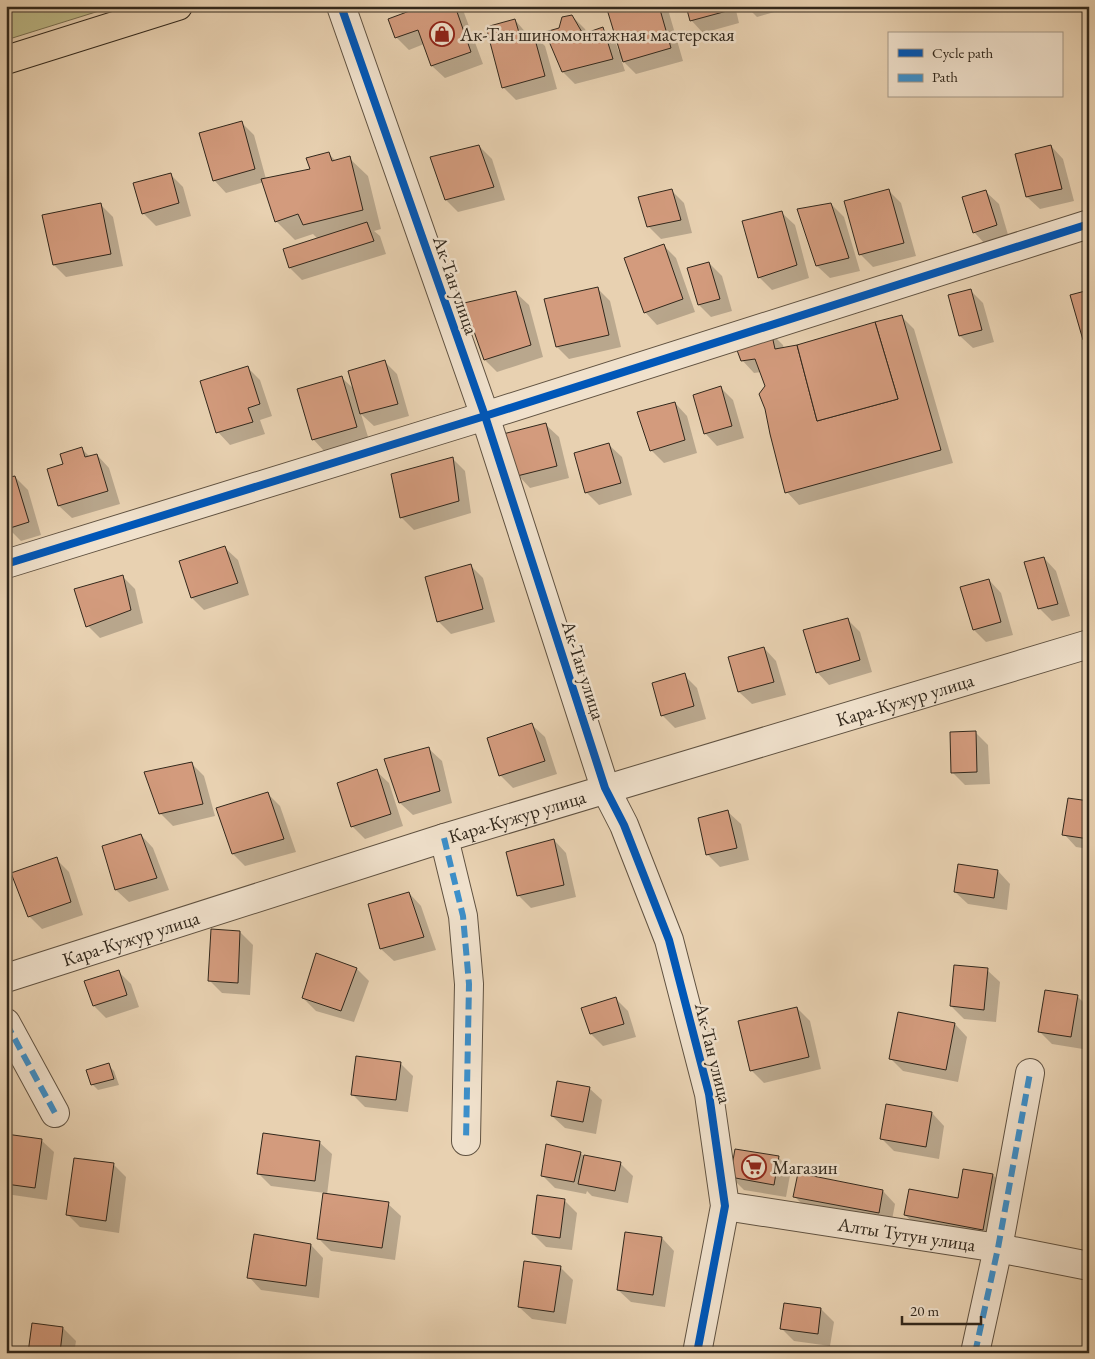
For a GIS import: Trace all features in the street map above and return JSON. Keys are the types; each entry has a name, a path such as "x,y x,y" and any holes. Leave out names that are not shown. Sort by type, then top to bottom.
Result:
{"main road":[{"path":"6,60 178,6"}],"street":[{"name":"Ак-Тан улица","path":"341,6 485,416 605,788 624,825 669,940 710,1094 725,1206 697,1353"},
{"path":"6,564 485,416 1089,224"},
{"name":"Кара-Кужур улица","path":"6,978 605,788 1089,644"},
{"path":"444,838 463,916 470,984 466,1141"},
{"path":"6,1023 55,1113"},
{"path":"976,1353 998,1248 1030,1073"},
{"name":"Алты Тутун улица","path":"725,1206 998,1248 1089,1266"}],"shaded area":[{"path":"6,6 115,6 6,40"}],"building":[{"name":"Ак-Тан шиномонтажная мастерская","path":"423,6 455,6 471,52 431,66 418,30 395,38 388,19"},
{"path":"606,6 659,6 671,48 623,62"},
{"path":"686,6 726,6 727,11 690,21"},
{"path":"572,15 583,34 603,27 613,59 562,72 545,32 559,28 562,17"},
{"path":"515,19 520,36 533,32 545,76 502,88 486,27"},
{"path":"242,121 255,169 213,181 199,133"},
{"path":"479,145 494,187 445,200 430,157"},
{"path":"1051,145 1062,189 1026,197 1015,154"},
{"path":"329,152 332,161 350,156 363,210 303,225 298,214 275,222 261,179 310,169 306,158"},
{"path":"171,173 179,203 142,214 133,183"},
{"path":"672,189 681,220 647,227 638,197"},
{"path":"889,189 904,243 859,255 844,201"},
{"path":"986,190 997,225 973,233 962,197"},
{"path":"101,203 111,254 53,265 42,215"},
{"path":"831,203 849,258 816,266 797,209"},
{"path":"782,211 797,265 758,278 742,221"},
{"path":"367,222 374,241 289,268 283,249"},
{"path":"664,244 683,299 644,313 624,258"},
{"path":"709,262 720,299 698,305 687,268"},
{"path":"598,287 609,335 556,347 544,299"},
{"path":"971,289 982,330 959,336 948,295"},
{"path":"1089,290 1089,338 1083,340 1070,295"},
{"path":"516,291 531,345 484,360 464,303"},
{"path":"902,315 941,450 785,493 765,409 759,394 765,386 755,359 741,361 734,342 771,331 775,349 797,345 817,421 898,399 875,322"},
{"path":"875,322 898,399 817,421 797,345"},
{"path":"385,360 398,404 360,414 348,371"},
{"path":"248,366 260,404 248,408 253,422 216,433 200,381"},
{"path":"342,376 357,427 312,440 297,389"},
{"path":"721,386 732,426 704,434 693,395"},
{"path":"675,402 685,440 650,451 637,412"},
{"path":"546,423 557,466 517,476 503,434"},
{"path":"609,443 621,483 585,493 574,453"},
{"path":"82,447 85,457 97,454 108,491 58,506 47,469 63,464 60,454"},
{"path":"453,457 459,501 400,518 391,474"},
{"path":"15,476 29,522 7,529 6,478"},
{"path":"225,546 238,583 191,598 179,561"},
{"path":"1044,557 1058,604 1038,609 1024,562"},
{"path":"471,564 483,609 437,622 425,577"},
{"path":"123,575 131,610 86,627 74,589"},
{"path":"989,579 1001,622 973,630 960,587"},
{"path":"848,618 860,660 816,673 803,630"},
{"path":"764,647 774,682 738,692 728,657"},
{"path":"685,673 694,706 661,716 652,683"},
{"path":"532,723 545,761 499,776 487,738"},
{"path":"976,731 977,772 951,773 950,732"},
{"path":"429,747 440,791 399,803 384,759"},
{"path":"192,762 203,804 159,814 144,772"},
{"path":"377,769 391,814 351,827 337,783"},
{"path":"268,792 284,839 232,854 216,808"},
{"path":"1068,798 1089,801 1089,839 1062,835"},
{"path":"728,810 737,848 706,855 698,818"},
{"path":"141,834 157,878 115,890 102,846"},
{"path":"554,839 564,885 517,896 506,852"},
{"path":"57,857 71,902 28,917 11,873"},
{"path":"958,864 998,870 994,898 954,892"},
{"path":"409,892 424,937 380,949 368,904"},
{"path":"211,929 240,931 238,983 208,981"},
{"path":"316,953 357,968 341,1011 302,998"},
{"path":"954,965 988,968 984,1010 950,1006"},
{"path":"119,970 127,995 93,1006 84,981"},
{"path":"1045,990 1078,995 1071,1037 1038,1032"},
{"path":"616,997 624,1024 590,1034 581,1008"},
{"path":"1089,1006 1089,1039 1084,1038"},
{"path":"797,1007 809,1057 750,1071 738,1021"},
{"path":"898,1012 955,1023 946,1070 889,1059"},
{"path":"356,1056 401,1062 396,1100 351,1095"},
{"path":"109,1063 114,1079 91,1085 86,1070"},
{"path":"557,1081 590,1087 583,1122 551,1116"},
{"path":"886,1104 932,1112 926,1147 880,1139"},
{"path":"263,1133 320,1141 315,1181 257,1174"},
{"path":"6,1134 42,1139 35,1188 6,1184"},
{"path":"546,1144 581,1152 574,1182 541,1176"},
{"name":"Магазин","path":"735,1149 779,1156 774,1185 730,1177"},
{"path":"584,1155 621,1162 615,1191 578,1184"},
{"path":"74,1158 114,1163 106,1221 66,1215"},
{"path":"963,1169 993,1174 983,1230 904,1215 909,1189 958,1198"},
{"path":"798,1173 883,1190 879,1213 793,1197"},
{"path":"323,1193 389,1202 382,1248 317,1239"},
{"path":"537,1195 565,1199 560,1238 532,1234"},
{"path":"625,1232 662,1237 653,1295 617,1290"},
{"path":"254,1234 311,1244 306,1286 247,1278"},
{"path":"524,1261 561,1266 554,1312 518,1307"},
{"path":"784,1303 821,1308 818,1334 780,1329"},
{"path":"32,1323 63,1327 60,1353 28,1353"}],"marked path":[{"path":"444,838 463,916 469,984 466,1141"},
{"path":"6,1023 55,1113"},
{"path":"975,1353 998,1248 1030,1073"}],"cycle path":[{"path":"341,6 485,416 605,788 624,825 669,940 709,1094 725,1206 697,1353"},
{"path":"6,564 485,416 1089,224"}],"place":[{"name":"Ак-Тан шиномонтажная мастерская","path":"442,34"},
{"name":"Магазин","path":"754,1167"}]}
